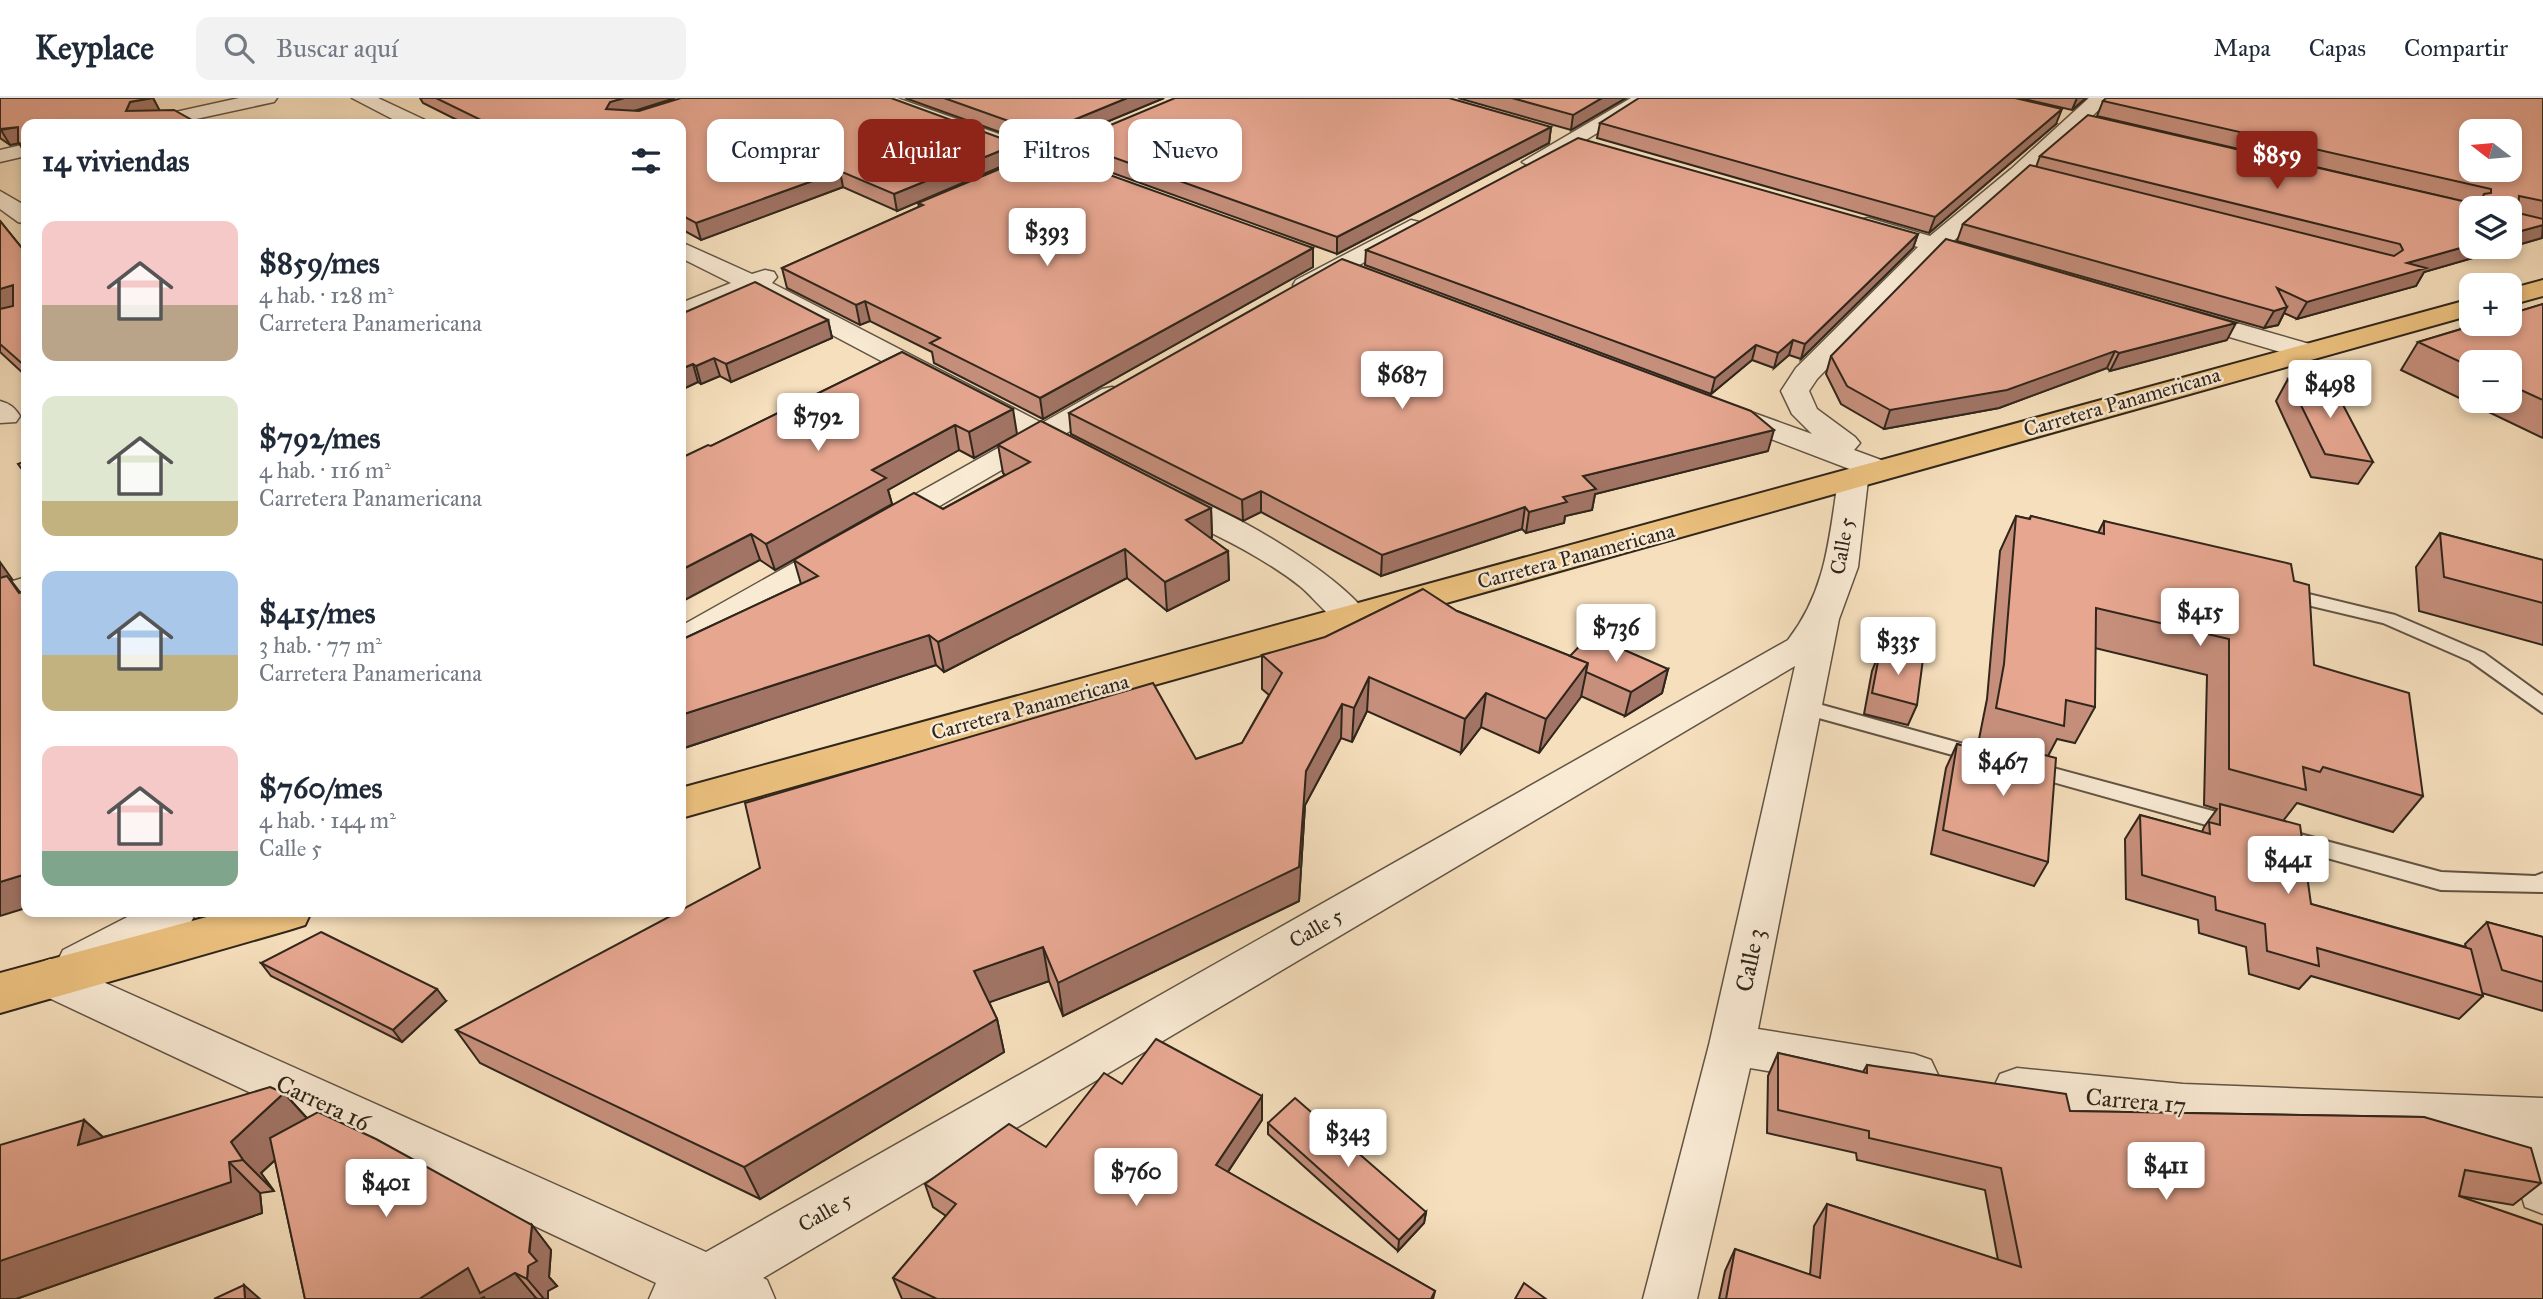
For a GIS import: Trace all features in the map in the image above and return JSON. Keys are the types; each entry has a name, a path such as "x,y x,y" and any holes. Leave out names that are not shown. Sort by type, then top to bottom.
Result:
{"main road":[{"path":"2522,294 2543,288"},
{"name":"Carretera Panamericana","path":"686,802 2459,310"},
{"path":"0,993 271,917"}],"street":[{"path":"169,119 267,98"},
{"path":"362,98 407,119"},
{"path":"878,98 999,141"},
{"path":"1516,171 1645,98"},
{"path":"1875,472 1859,452 1813,421 1798,405 1795,391 1806,374 1934,244 2026,175 2067,118 2101,98"},
{"path":"917,112 942,103"},
{"path":"2067,118 2106,127"},
{"path":"1538,129 1601,147"},
{"path":"0,156 21,151"},
{"path":"0,198 21,214"},
{"path":"1280,299 1327,261 1434,215"},
{"path":"1841,217 2014,267"},
{"path":"686,251 1091,459"},
{"path":"1327,261 1365,275"},
{"path":"686,310 790,267"},
{"path":"2159,309 2304,351"},
{"path":"686,638 1138,380"},
{"path":"1700,402 1875,472"},
{"name":"Calle 5","path":"711,1292 1800,648 1823,618 1875,472"},
{"path":"1140,484 1285,559 1330,591 1353,618"},
{"path":"0,598 21,589"},
{"name":"Calle 3","path":"1670,1299 1732,1045 1823,618"},
{"path":"50,978 166,917"},
{"name":"Carrera 16","path":"50,978 711,1292"},
{"name":"Carrera 17","path":"1732,1045 1966,1083 2183,1106 2533,1119"},
{"path":"2533,1119 2543,1189"}],"lane":[{"path":"2268,590 2389,618 2477,657 2543,706"},
{"path":"1804,707 2441,881 2537,885 2543,882"}],"building":[{"path":"0,98 151,98 130,102 126,111 174,110 190,119 21,119 21,144 18,142 18,127 0,129"},
{"path":"436,98 624,98 610,102 606,109 639,111 681,98 891,98 949,119 858,119 858,179 844,173 844,119 707,119 707,182 810,182 696,223 686,218 686,119 479,119"},
{"path":"944,98 1127,98 1076,119 1003,119"},
{"path":"1175,98 1449,98 1551,127 1337,237 1182,182 1242,182 1242,119 1128,119 1128,163 1114,158 1114,124"},
{"path":"1512,98 1602,98 1573,115"},
{"path":"1639,98 2015,98 2062,109 1935,217 1600,123"},
{"path":"2106,98 2543,98 2543,201 2522,196 2483,196 2491,193 2491,189 2460,182 2522,182 2522,119 2459,119 2459,182 2103,101"},
{"path":"2088,115 2459,200 2459,248 2407,263 2426,268 2307,302 2277,288 2287,307 2274,311 1963,224 2030,165 2394,256 2403,250 2400,244 2040,156"},
{"path":"985,132 999,137 999,151 985,157"},
{"path":"1578,138 1918,234 1805,344 1793,340 1778,353 1756,345 1715,378 1366,250"},
{"path":"999,169 999,182 1114,182 1114,177 1313,248 1040,398 930,343 940,338 865,301 856,305 782,268 923,205 918,203 968,182 985,182 985,175"},
{"path":"866,182 924,182 894,194"},
{"path":"2522,214 2543,219 2543,225 2522,231"},
{"path":"0,221 21,247 21,363 0,344 0,309 13,306 13,285 0,289"},
{"path":"1946,239 2236,323 2119,353 2115,351 2007,390 1890,410 1847,386 1831,356"},
{"path":"1342,259 1751,411 1774,430 1583,476 1596,489 1563,497 1567,502 1529,512 1525,507 1382,555 1261,491 1242,500 1069,413"},
{"path":"755,282 828,320 726,364 714,358 696,366 693,364 686,367 686,312"},
{"path":"2543,304 2543,400 2522,390 2522,350 2459,350 2459,361 2418,342 2459,330 2459,336 2522,336 2522,310"},
{"path":"902,352 1013,409 969,432 955,425 872,470 886,478 766,544 751,534 686,567 686,456 711,446"},
{"path":"2288,379 2332,384 2373,462 2325,454"},
{"path":"1041,421 1211,508 1186,520 1228,551 1165,582 1125,549 938,642 929,635 686,713 686,638 818,576 794,560 914,493 943,509 1030,462 998,445"},
{"path":"2016,516 2030,519 2031,516 2104,534 2104,521 2291,564 2294,581 2309,585 2314,665 2409,693 2423,796 2323,767 2320,772 2303,767 2306,790 2229,769 2229,639 2096,608 2095,707 2066,700 2064,726 1996,708 2004,664"},
{"path":"2440,533 2543,560 2543,603 2444,577"},
{"path":"7,576 21,592 21,876 0,882 0,578"},
{"path":"1423,589 1457,611 1588,663 1546,719 1486,693 1465,719 1369,677 1354,708 1342,704 1306,771 1299,867 1058,983 1043,947 974,971 997,1019 744,1167 456,1030 669,917 686,917 686,907 760,868 745,803 1153,683 1196,759 1242,743 1282,673 1262,655 1325,637"},
{"path":"1590,635 1668,669 1631,692 1586,672 1588,663 1570,656"},
{"path":"1880,651 1923,659 1917,705 1872,693"},
{"path":"1987,740 2056,758 2048,862 1943,830 1957,744 1984,752"},
{"path":"2220,804 2300,825 2311,904 2471,949 2483,996 2317,948 2319,966 2267,951 2265,924 2216,910 2215,897 2142,875 2140,815 2210,834 2209,822 2220,825"},
{"path":"2487,922 2543,937 2543,982 2502,970"},
{"path":"321,932 437,989 393,1030 261,963"},
{"path":"1156,1039 1262,1096 1216,1165 1435,1291 1431,1299 937,1299 893,1278 956,1204 925,1184 1009,1124 1046,1147 1104,1073 1122,1084"},
{"path":"1778,1053 1867,1073 1867,1065 2066,1094 2070,1111 2424,1117 2531,1148 2541,1183 2465,1170 2459,1196 2543,1225 2543,1299 1726,1299 1735,1249 1820,1278 1827,1204 2021,1267 2001,1168 1869,1138 1869,1131 1778,1110"},
{"path":"270,1087 284,1093 231,1142 243,1160 229,1162 231,1182 0,1261 0,1145 84,1120 78,1145"},
{"path":"1295,1098 1426,1212 1399,1240 1268,1123"},
{"path":"318,1112 376,1139 532,1225 529,1252 537,1261 528,1266 527,1279 515,1273 480,1293 468,1268 419,1299 305,1299 270,1138"},
{"path":"1524,1283 1546,1299 1515,1299"},
{"path":"244,1285 245,1299 214,1299"}]}
